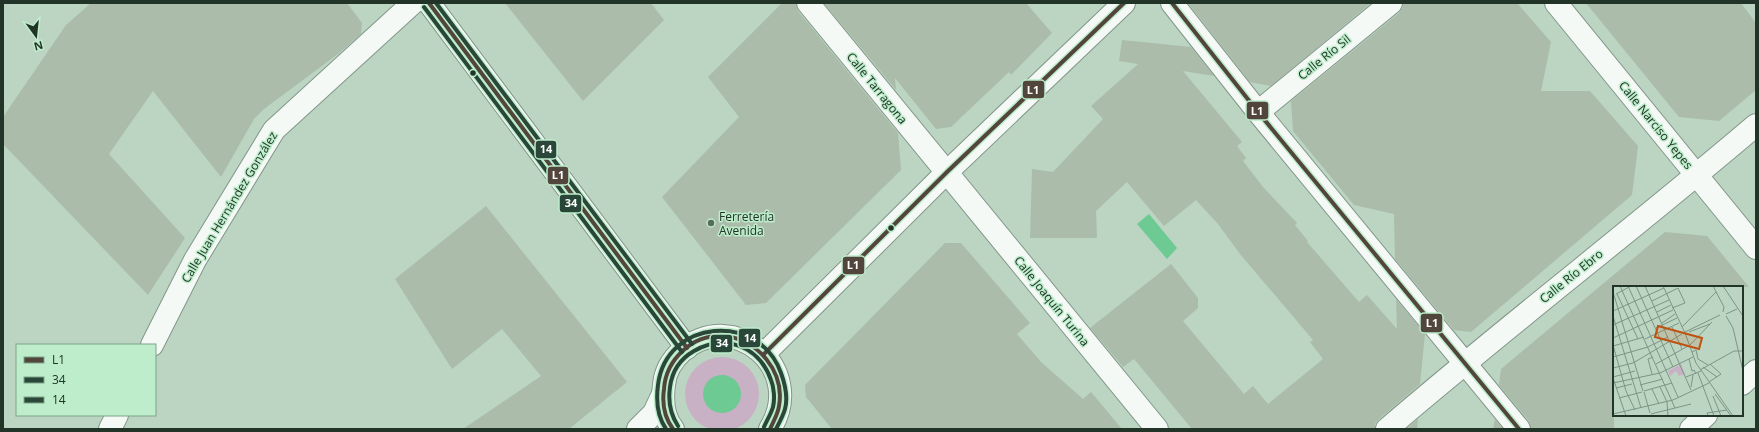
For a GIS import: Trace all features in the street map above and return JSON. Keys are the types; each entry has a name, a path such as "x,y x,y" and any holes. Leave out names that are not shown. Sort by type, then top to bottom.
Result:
{"street":[{"name":"Calle Tarragona","path":"808,3 947,172"},
{"path":"764,354 947,172 1124,3"},
{"path":"1172,3 1258,112 1519,429"},
{"name":"Calle Río Sil","path":"1258,112 1391,3"},
{"name":"Calle Narciso Yepes","path":"1556,3 1756,248"},
{"path":"428,4 687,348"},
{"name":"Calle Juan Hernández González","path":"153,344 195,260 274,130 428,4"},
{"name":"Calle Río Ebro","path":"1387,429 1465,362 1697,175 1756,125"},
{"name":"Calle Joaquín Turina","path":"947,172 1157,429"},
{"path":"673,429 664,408 662,396 664,379 669,367 677,356 699,340 713,337 731,337 748,342 764,354 774,367 780,383 780,401 778,415 770,429"},
{"path":"1743,383 1756,371"},
{"path":"638,429 654,413 662,396"},
{"path":"110,429 116,416"},
{"path":"1690,429 1705,416"}],"shaded area":[{"path":"1149,214 1177,248 1167,259 1137,224"},
{"path":"715,357 729,357 743,363 753,373 759,387 759,401 753,415 743,425 729,431 715,431 701,425 691,415 685,401 685,387 691,373 701,363"},
{"path":"718,375 726,375 736,380 740,387 740,401 736,408 726,413 718,413 708,408 706,405 703,398 703,390 708,380 711,378"}],"building":[{"path":"91,3 347,3 362,23 361,34 338,54 264,109 254,119 221,177 153,91 109,154 185,238 148,295 3,144 3,117 66,25"},
{"path":"505,3 651,3 664,20 583,101"},
{"path":"782,3 796,3 798,11 898,133 901,170 766,303 746,305 662,197 739,117 708,77"},
{"path":"824,3 1026,3 1052,33 1011,75 1009,72 951,127 936,129 895,78 896,90"},
{"path":"1188,3 1371,3 1271,86 1250,82"},
{"path":"1403,3 1517,3 1551,42 1541,91 1590,91 1638,146 1632,195 1471,332 1454,330 1395,259 1394,214 1354,205 1293,131 1291,101 1399,13 1403,8"},
{"path":"1586,3 1741,3 1756,23 1756,90 1719,121 1679,117"},
{"path":"1122,40 1191,47 1214,76 1183,71 1242,142 1237,146 1246,158 1243,161 1263,187 1297,223 1295,225 1308,241 1307,242 1359,302 1367,295 1397,329 1396,299 1425,334 1420,384 1379,419 1375,424 1375,429 1192,429 1134,359 1123,367 1090,328 1171,264 1198,298 1198,308 1183,321 1244,394 1253,386 1268,404 1323,359 1310,342 1313,340 1240,254 1218,224 1196,200 1164,226 1127,182 1096,211 1097,238 1030,238 1032,169 1053,172 1103,119 1091,106 1138,64 1119,61"},
{"path":"486,206 627,382 569,429 463,429 541,376 502,329 452,369 395,279"},
{"path":"1665,232 1707,236 1749,287 1613,286 1614,429 1531,429 1529,421 1499,385 1501,369"},
{"path":"945,243 961,243 1030,323 1017,334 1041,362 1083,399 1091,392 1122,429 832,429 806,397 805,385"},
{"path":"1418,419 1417,429 1406,429"},
{"path":"1495,419 1503,429 1493,429"}],"transit line":[{"name":"L1","path":"429,3 687,348"},
{"name":"14","path":"436,3 692,344"},
{"name":"L1","path":"764,354 947,172 1124,3"},
{"name":"L1","path":"1172,3 1258,112 1519,429"},
{"name":"34","path":"424,7 682,352"},
{"name":"14","path":"666,429 659,413 657,396 658,385 665,363 678,347 695,336 714,331 735,332 754,339 770,353 781,373 786,396 785,409 776,429"},
{"name":"L1","path":"673,429 664,410 663,399 666,378 670,368 683,350 702,339 713,336 736,338 748,343 766,359 773,370 778,381 780,393 777,415 770,429"},
{"name":"34","path":"678,426 671,412 669,397 671,381 678,366 689,354 694,351 717,343 729,343 750,351 766,368 772,383 774,400 772,410 764,427"}],"place":[{"name":"Ferretería Avenida","path":"711,223"}]}
